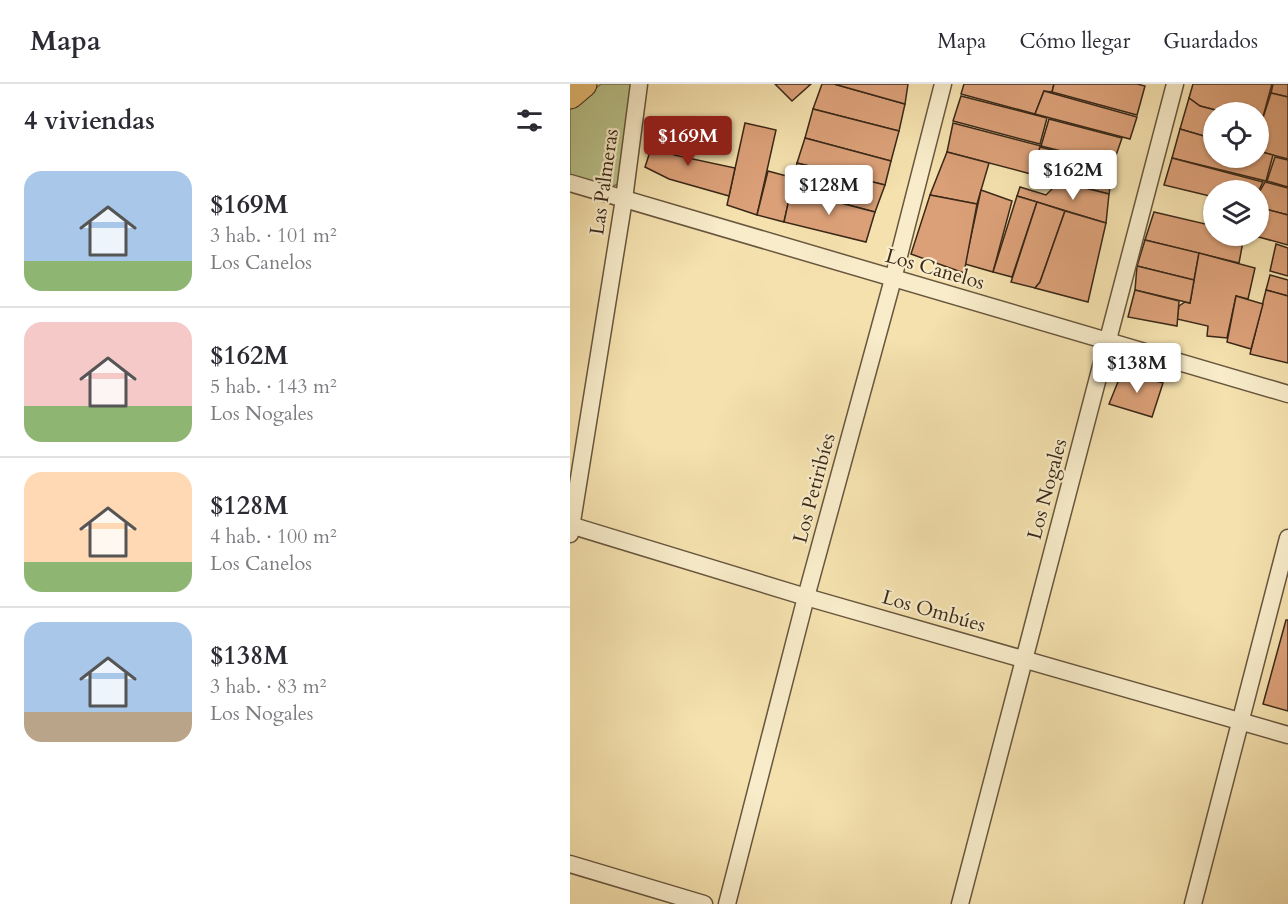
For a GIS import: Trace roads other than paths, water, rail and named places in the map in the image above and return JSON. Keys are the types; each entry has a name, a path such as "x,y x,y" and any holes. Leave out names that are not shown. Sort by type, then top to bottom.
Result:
{"main road":[{"path":"570,95 583,84"}],"street":[{"name":"Las Palmeras","path":"570,528 624,199 639,84"},
{"name":"Los Petiribíes","path":"727,904 806,597 893,279 943,84"},
{"name":"Los Nogales","path":"960,904 1175,84"},
{"name":"Los Canelos","path":"570,183 1288,394"},
{"name":"Los Ombúes","path":"570,528 1288,735"},
{"path":"1193,904 1288,538"},
{"path":"570,864 704,904"}]}
